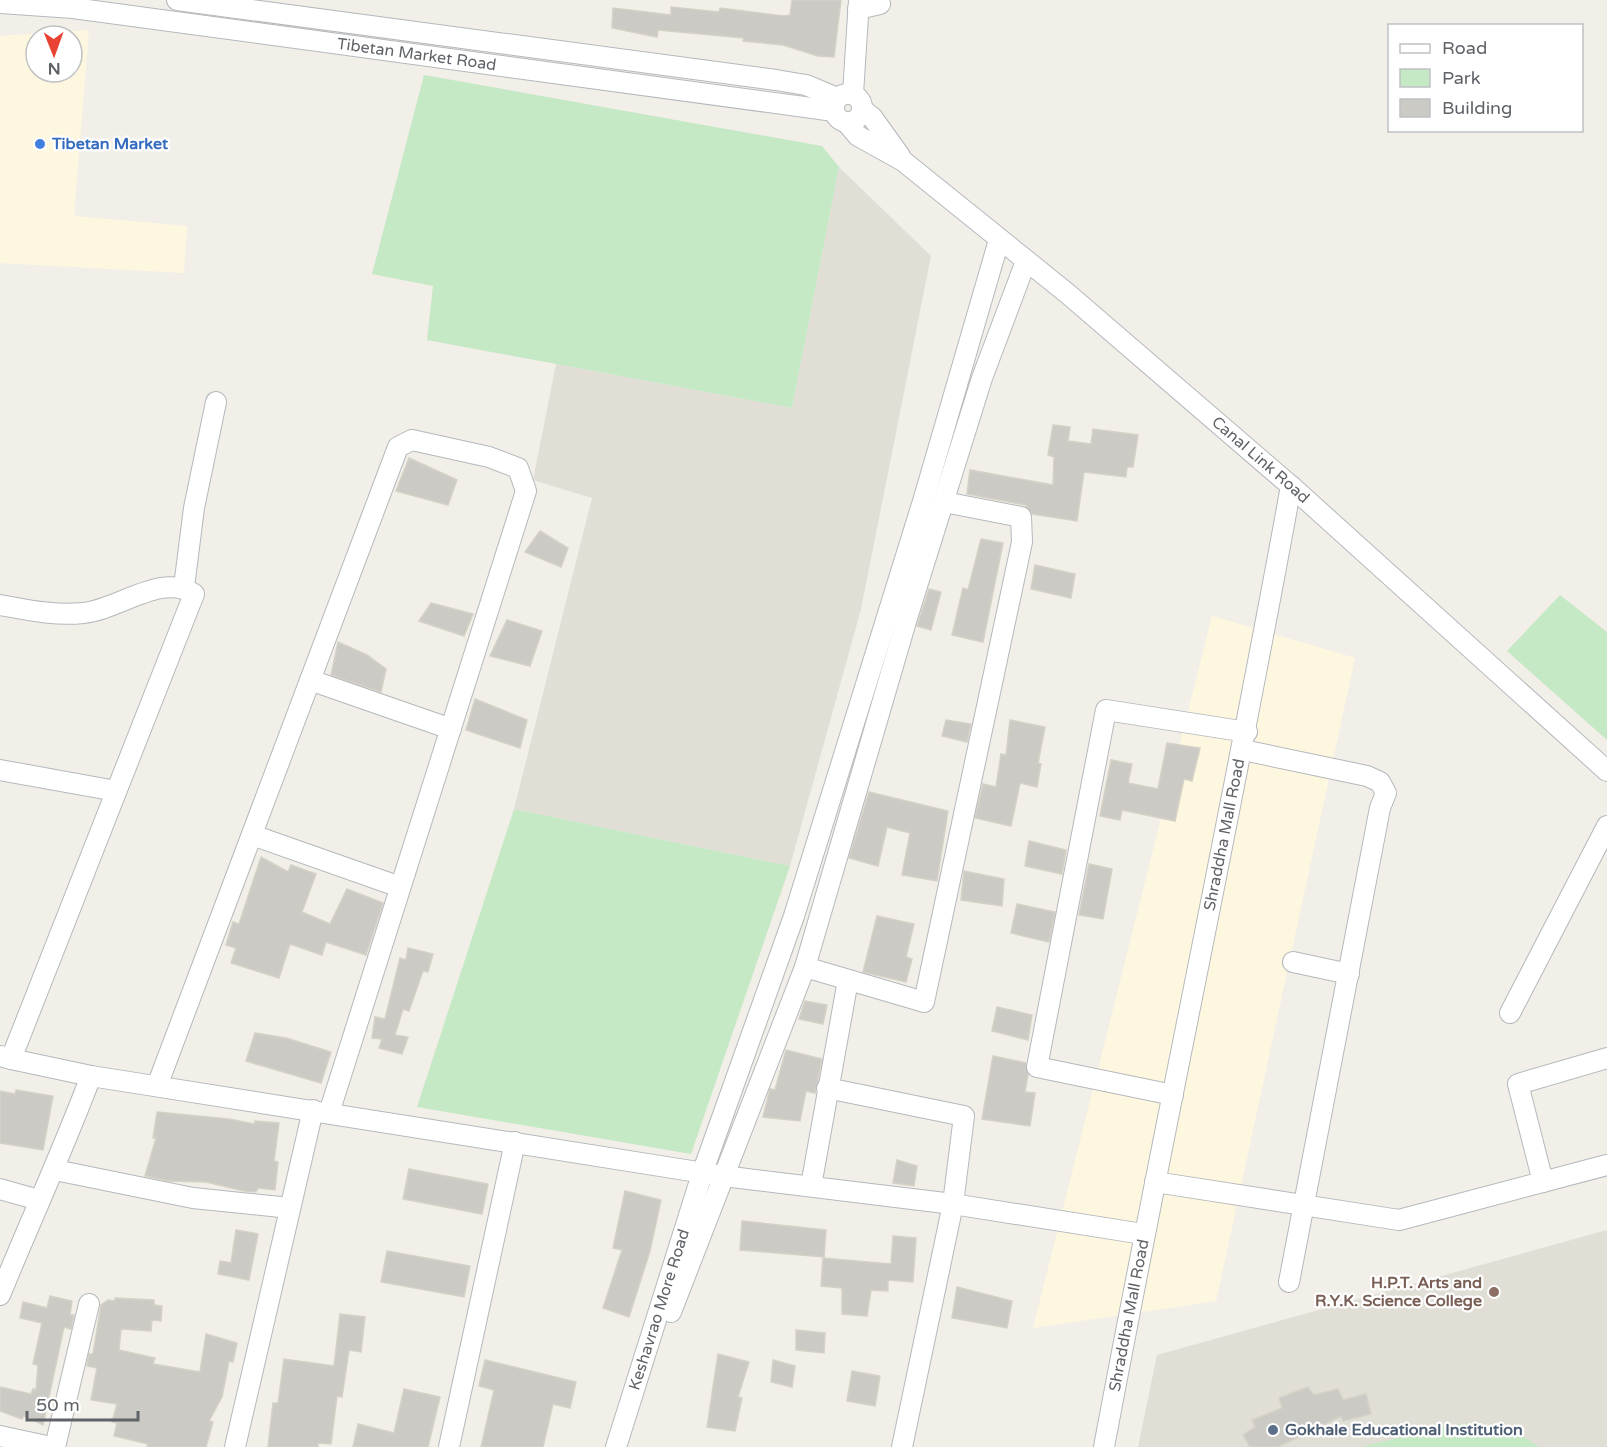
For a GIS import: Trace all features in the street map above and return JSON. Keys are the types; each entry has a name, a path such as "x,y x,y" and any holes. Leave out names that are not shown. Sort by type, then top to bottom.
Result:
{"street":[{"name":"Tibetan Market Road","path":"0,3 20,0"},
{"name":"Tibetan Market Road","path":"177,0 776,80 806,85 847,107"},
{"name":"Tibetan Market Road","path":"0,3 95,11 847,107"},
{"path":"847,107 858,4 880,4"},
{"name":"Canal Link Road","path":"847,107 858,136 903,161 1026,261 1291,486 1607,771"},
{"name":"Keshavrao More Road","path":"616,1447 703,1171 794,916 924,498 999,240"},
{"path":"629,1447 664,1328 805,967 907,618 982,378 1026,261"},
{"path":"184,587 194,508 216,402"},
{"path":"158,1086 398,447 412,440 489,457 518,468 526,491 400,887 290,1208 235,1447"},
{"name":"Shraddha Mall Road","path":"1104,1447 1143,1234 1245,741 1291,486"},
{"path":"805,967 924,1002 1022,542 1021,517 944,502"},
{"path":"0,605 40,613 85,613 114,606 155,590 184,587 194,594 6,1058"},
{"path":"310,680 451,729"},
{"path":"1173,1095 1037,1067 1106,710 1245,741 1367,776 1380,782 1386,793 1380,808 1289,1282"},
{"path":"0,770 116,791"},
{"path":"1509,1013 1607,826"},
{"path":"252,835 400,887"},
{"path":"1293,962 1348,974"},
{"path":"811,1186 827,1088 849,980"},
{"name":"Shraddha Mall Road","path":"6,1058 91,1076 703,1171 723,1176 953,1204 1143,1234"},
{"path":"1543,1182 1518,1084 1607,1058"},
{"path":"0,1295 39,1200 55,1170 91,1076"},
{"path":"827,1088 964,1116 953,1204 902,1447"},
{"path":"449,1447 515,1142"},
{"path":"1155,1182 1399,1220 1607,1165"},
{"path":"55,1170 193,1198 290,1208"},
{"path":"0,1189 39,1200"},
{"path":"0,1436 53,1447 89,1304"}],"shaded area":[{"name":"Tibetan Market","path":"84,30 89,30 74,216 187,226 184,273 0,263 0,36 24,34 24,84 84,84"},
{"path":"839,167 931,256 861,609 790,866 514,809 592,498 533,480 556,364 792,408"},
{"path":"1212,616 1355,658 1216,1301 1033,1328"},
{"name":"H.P.T. Arts and R.Y.K. Science College","path":"1607,1230 1607,1447 1138,1447 1157,1355"}],"green space":[{"path":"424,75 822,146 839,167 792,408 427,340 433,286 372,274"},
{"path":"1560,595 1607,632 1607,740 1507,651"},
{"path":"514,809 790,866 691,1154 417,1107"},
{"path":"1471,1423 1514,1430 1539,1447 1362,1447 1439,1427"}],"building":[{"path":"792,0 841,0 834,57 818,56 783,45 743,41 744,38 658,30 657,37 612,28 613,8 671,15 671,7 719,12 720,8 783,16 790,15"},
{"path":"1053,425 1070,427 1068,441 1091,444 1093,429 1138,435 1133,467 1127,467 1126,477 1084,472 1077,521 1032,514 1025,505 967,494 970,470 1053,485 1054,457 1048,455"},
{"path":"409,458 457,480 448,505 396,491"},
{"path":"540,531 568,548 561,567 525,552"},
{"path":"981,539 1003,543 983,642 952,635 963,588 968,590"},
{"path":"1035,565 1075,574 1071,598 1031,589"},
{"path":"929,589 941,592 931,630 917,626"},
{"path":"431,603 473,614 464,636 419,621"},
{"path":"507,620 542,631 530,666 490,656"},
{"path":"338,642 367,655 386,669 381,692 331,675"},
{"path":"475,699 527,720 520,748 466,730"},
{"path":"946,720 971,724 967,742 942,736"},
{"path":"1010,720 1045,727 1038,763 1041,764 1037,787 1020,783 1011,826 975,818 983,784 996,787 1001,754 1006,755"},
{"path":"1167,743 1200,748 1192,781 1184,779 1175,821 1122,810 1120,820 1100,816 1111,760 1132,764 1128,783 1158,789"},
{"path":"869,792 948,811 937,881 902,875 910,833 887,827 878,866 849,858"},
{"path":"1029,841 1066,850 1062,874 1025,866"},
{"path":"261,857 288,872 291,865 316,874 302,912 330,924 347,889 383,903 366,955 326,942 322,955 290,944 279,978 231,963 236,948 226,945 233,922 239,924"},
{"path":"1089,864 1112,869 1103,919 1079,915"},
{"path":"964,871 1004,879 1002,906 961,900"},
{"path":"1017,904 1055,912 1049,942 1011,933"},
{"path":"877,916 914,924 906,957 912,959 906,982 863,972"},
{"path":"408,948 433,954 428,972 423,971 409,1011 403,1009 395,1035 408,1037 402,1054 379,1048 382,1039 372,1038 375,1017 385,1019 400,958 406,960"},
{"path":"805,1001 827,1005 823,1024 799,1019"},
{"path":"997,1007 1032,1015 1028,1040 992,1031"},
{"path":"255,1033 286,1038 331,1052 321,1083 246,1061"},
{"path":"786,1050 822,1059 815,1093 806,1091 800,1121 763,1117 770,1089 775,1090"},
{"path":"993,1056 1026,1063 1028,1075 1025,1092 1035,1093 1030,1126 982,1119"},
{"path":"16,1090 53,1096 43,1150 0,1143 0,1091 15,1094"},
{"path":"157,1112 229,1119 254,1124 255,1121 279,1123 274,1161 278,1162 275,1190 258,1188 256,1192 244,1191 206,1182 169,1181 145,1176 156,1138 153,1138"},
{"path":"897,1160 917,1166 914,1186 893,1183"},
{"path":"409,1169 488,1184 482,1214 403,1199"},
{"path":"625,1191 661,1200 650,1251 629,1317 603,1308 622,1250 613,1248"},
{"path":"742,1221 826,1230 824,1257 740,1250"},
{"path":"236,1230 258,1234 249,1280 218,1274 220,1261 231,1263"},
{"path":"893,1236 916,1238 913,1282 888,1280 888,1291 871,1290 867,1316 842,1314 842,1288 821,1286 823,1258 891,1264"},
{"path":"387,1251 470,1266 464,1297 381,1282"},
{"path":"957,1287 1012,1301 1007,1328 952,1318"},
{"path":"50,1296 72,1301 70,1315 74,1315 71,1329 64,1327 43,1425 24,1415 22,1419 0,1411 0,1387 31,1394 33,1389 36,1390 38,1365 33,1364 42,1323 20,1318 23,1302 47,1308"},
{"path":"115,1298 154,1300 154,1305 162,1306 161,1321 152,1320 151,1331 121,1329 119,1350 155,1358 153,1364 200,1372 206,1334 237,1343 233,1362 229,1361 222,1397 209,1421 213,1422 206,1447 147,1447 148,1444 114,1436 117,1423 112,1422 117,1404 91,1400 97,1368 87,1366 89,1354 93,1354 101,1305 108,1300 115,1301"},
{"path":"340,1314 365,1317 361,1352 349,1350 342,1397 337,1396 331,1444 318,1443 318,1447 268,1447 273,1403 278,1403 284,1359 334,1366"},
{"path":"796,1330 825,1333 824,1353 796,1350"},
{"path":"718,1354 749,1362 738,1397 742,1398 735,1431 707,1427"},
{"path":"485,1360 576,1382 570,1408 553,1404 543,1447 481,1447 494,1390 479,1386"},
{"path":"773,1360 795,1366 792,1387 771,1382"},
{"path":"852,1371 880,1376 875,1406 847,1401"},
{"path":"1308,1387 1314,1395 1338,1389 1343,1400 1366,1394 1371,1414 1343,1421 1341,1416 1278,1447 1250,1447 1243,1435 1255,1427 1252,1420 1282,1408 1279,1398"},
{"path":"404,1389 440,1397 428,1447 353,1447 358,1424 394,1433"}],"place":[{"name":"Tibetan Market","path":"40,144"},
{"name":"H.P.T. Arts and R.Y.K. Science College","path":"1494,1292"},
{"name":"Gokhale Educational Institution","path":"1273,1430"}]}
